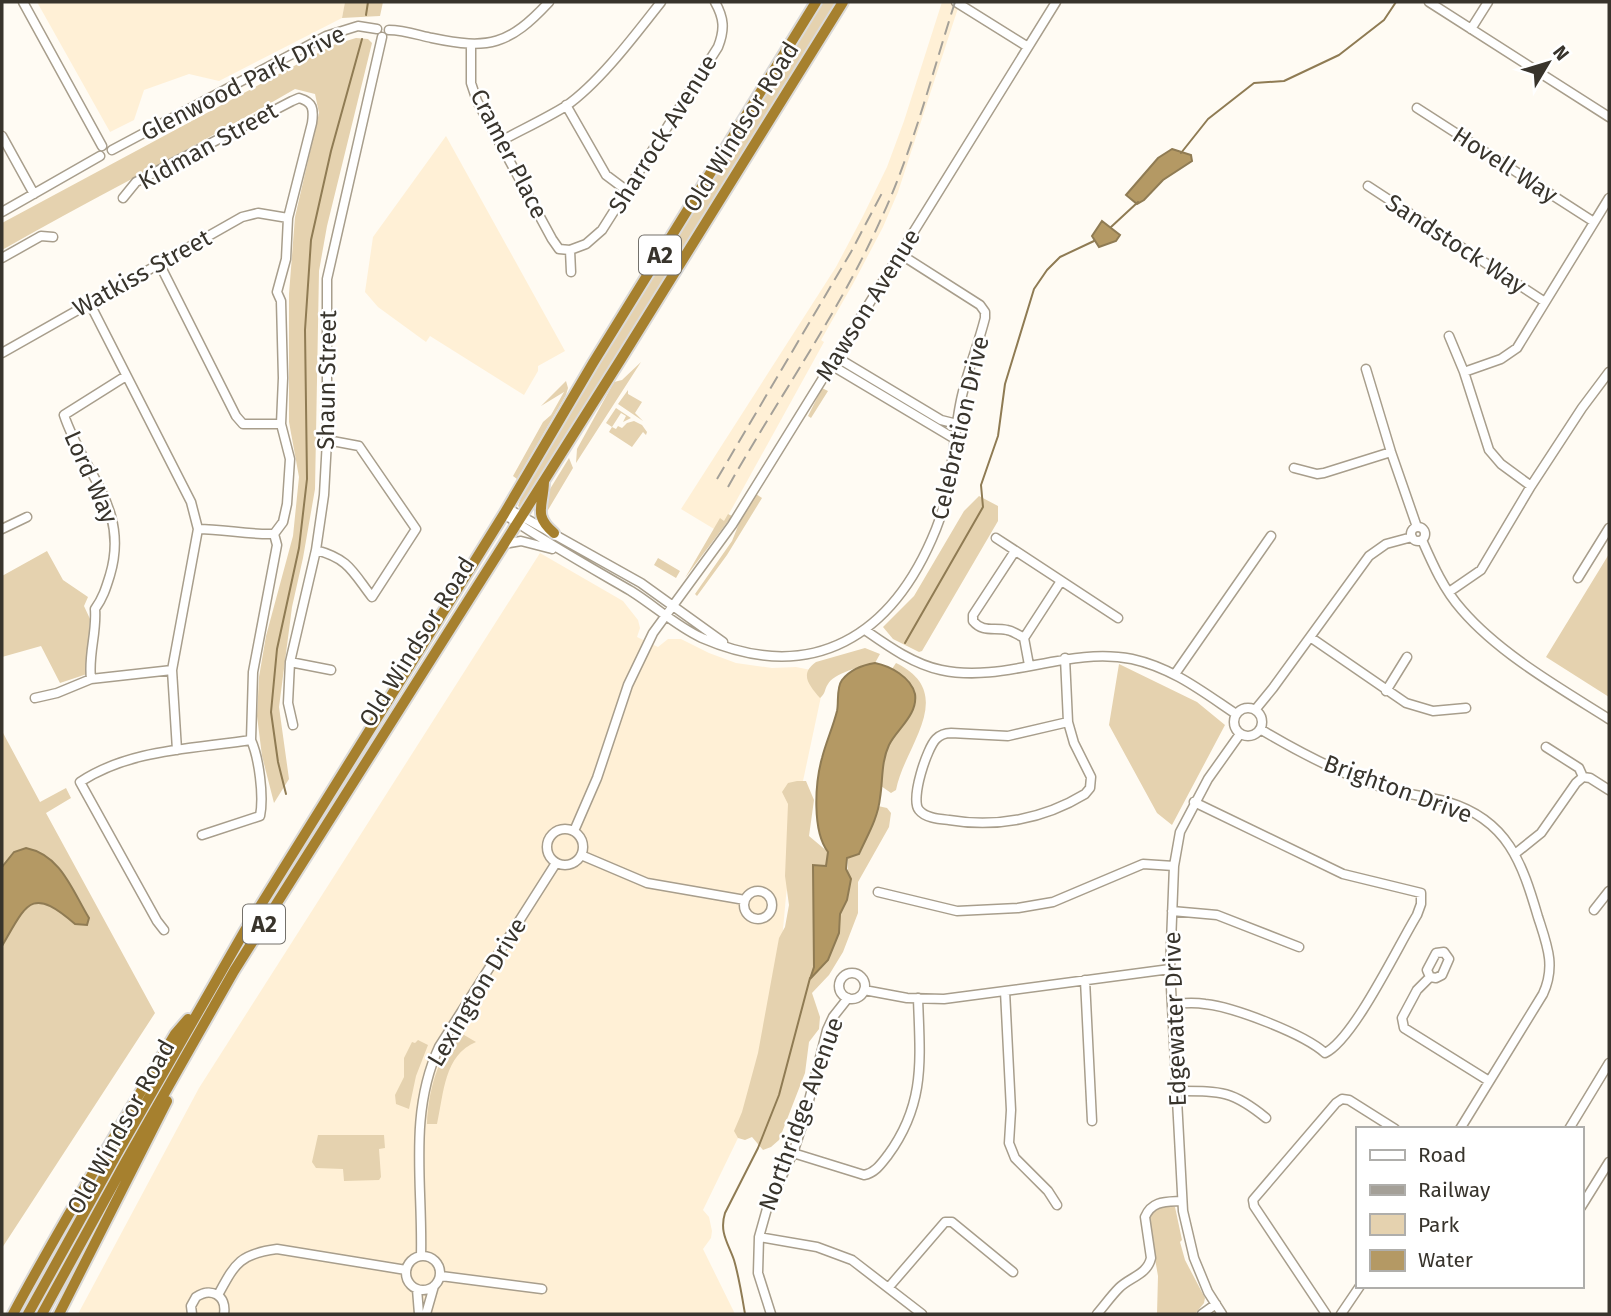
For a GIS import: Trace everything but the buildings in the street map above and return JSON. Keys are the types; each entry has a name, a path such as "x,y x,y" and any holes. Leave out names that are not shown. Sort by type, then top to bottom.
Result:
{"highway":[{"name":"Old Windsor Road","path":"28,1314 207,995 816,2"},
{"name":"Old Windsor Road","path":"42,1314 220,995 843,2"},
{"path":"544,480 540,517 543,524 554,533"},
{"path":"13,1314 49,1247 175,1034 207,995"},
{"path":"59,1314 220,995"}],"street":[{"path":"23,2 102,146"},
{"path":"389,30 388,35 382,37 377,34 377,29 385,25 389,30 471,45 495,42 527,25 549,2"},
{"path":"499,142 566,105 586,89 661,2"},
{"name":"Sharrock Avenue","path":"570,250 586,244 602,230 718,47 724,32 722,15 715,2"},
{"name":"Mawson Avenue","path":"675,605 732,525 1056,2"},
{"path":"1429,2 1608,114"},
{"path":"1471,29 1488,2"},
{"path":"959,4 1028,47"},
{"name":"Glenwood Park Drive","path":"112,150 326,36 358,26 377,29"},
{"name":"Shaun Street","path":"293,725 288,703 290,662 316,550 324,495 327,440 327,279 382,37"},
{"name":"Cramer Place","path":"471,45 471,83 477,101 552,239 559,249 570,250"},
{"name":"Kidman Street","path":"123,198 135,182 299,98 312,105 313,123 288,218 286,259 277,292 281,301 281,424"},
{"path":"566,105 606,175 626,190"},
{"name":"Hovell Way","path":"1417,108 1594,222"},
{"path":"2,136 34,194"},
{"path":"2,212 100,156 108,158 112,150 108,146 102,146 98,150 100,156"},
{"name":"Sandstock Way","path":"1368,187 1545,302"},
{"path":"1464,372 1509,355 1517,348 1609,198"},
{"name":"Watkiss Street","path":"2,353 250,213 288,218"},
{"path":"2,258 41,236 53,237"},
{"path":"570,250 571,272"},
{"name":"Celebration Drive","path":"519,520 559,551 635,594 701,638 731,648 764,657 801,656 838,645 865,630 881,618 904,591 932,540 950,481 965,381 985,312 980,305 900,254"},
{"path":"159,263 236,416 243,424 281,424 290,459 287,504 283,522 274,534 256,535 224,529 198,530"},
{"path":"89,302 191,502 198,530 172,670 177,750"},
{"path":"1449,337 1464,372 1489,450 1501,464 1531,486"},
{"path":"836,356 941,420 957,424"},
{"path":"831,365 955,439"},
{"path":"1366,369 1417,527 1425,531 1422,540 1416,541 1412,537 1412,531 1417,527"},
{"path":"1449,592 1481,570 1531,486 1609,372"},
{"name":"Lord Way","path":"91,679 89,659 97,627 95,609 104,597 116,549 113,517 64,415 126,376"},
{"path":"316,550 345,561 372,597 416,529 359,446 327,440"},
{"path":"1294,468 1317,474 1324,473 1391,452"},
{"path":"505,512 519,520"},
{"path":"2,529 27,517"},
{"name":"Celebration Drive","path":"519,520 554,533 641,583 731,648"},
{"path":"1578,578 1609,528"},
{"path":"202,835 260,816 262,805 256,752 251,740 253,672 277,545 274,534"},
{"path":"1175,674 1271,536"},
{"path":"1255,710 1369,556 1386,544 1412,537"},
{"path":"996,538 1118,618"},
{"path":"1422,540 1439,578 1461,609 1491,638 1609,719"},
{"path":"505,544 521,541 559,551"},
{"path":"1015,551 973,615 973,621 985,629 1010,630 1024,638"},
{"path":"1029,666 1024,638 1062,581"},
{"path":"574,831 597,778 636,666 653,634 675,605"},
{"path":"865,630 900,653 939,670 971,675 1008,671 1065,658 1117,657 1148,663 1175,674 1236,714"},
{"path":"1310,637 1406,703 1433,711 1466,708"},
{"path":"1385,691 1406,657"},
{"path":"1065,658 1068,722 1074,743 1090,773 1090,788 1082,796 1049,811 1001,822 944,820 924,814 916,804 916,791 927,757 934,741 942,735 951,733 1008,736 1068,722"},
{"path":"290,662 331,670"},
{"path":"36,698 57,693 91,679 172,670"},
{"path":"1242,709 1255,710 1262,718 1260,729 1251,736 1240,734 1234,723 1236,714 1242,709"},
{"name":"Brighton Drive","path":"1260,729 1306,756 1367,782 1465,809 1494,828 1516,853 1525,873 1550,954 1550,975 1542,994 1461,1127"},
{"name":"Edgewater Drive","path":"1223,1314 1194,1258 1182,1201 1170,969 1174,866 1180,832 1208,779 1240,734"},
{"path":"164,930 80,782 106,767 127,760 251,740"},
{"path":"1546,747 1578,768 1583,777"},
{"path":"1516,853 1541,833 1583,777 1590,778 1609,790"},
{"path":"1172,1004 1206,1004 1225,1008 1304,1037 1325,1053 1340,1043 1357,1020 1417,915 1421,893 1343,874 1194,802"},
{"path":"558,831 574,831 583,844 581,855 567,865 556,863 548,849 549,839 558,831"},
{"path":"581,855 648,883 745,901"},
{"name":"Lexington Drive","path":"421,1256 419,1119 431,1066 439,1048 556,863"},
{"path":"878,892 957,911 1018,908 1053,902 1143,864 1174,866"},
{"path":"1594,909 1609,891"},
{"path":"1172,911 1217,915 1299,947"},
{"name":"Northridge Avenue","path":"864,990 944,999 1170,969"},
{"name":"Northridge Avenue","path":"855,973 864,981 864,990 858,998 848,998 842,995 839,981 846,974 855,973"},
{"path":"1430,977 1417,990 1404,1014 1404,1028 1489,1081"},
{"path":"1085,979 1092,1121"},
{"path":"1005,991 1011,1110 1009,1143 1015,1158 1048,1191 1057,1205"},
{"name":"Northridge Avenue","path":"771,1314 758,1273 759,1237 768,1205 793,1153 815,1084 827,1030 833,1017 848,998"},
{"path":"793,1153 864,1175 871,1174 880,1166 904,1130 919,1087 918,998"},
{"path":"1570,1127 1609,1063"},
{"path":"1177,1091 1219,1091 1246,1101 1266,1118"},
{"path":"1326,1314 1254,1206 1253,1200 1342,1099 1349,1100 1392,1127"},
{"path":"1583,1204 1609,1162"},
{"path":"1097,1314 1119,1287 1141,1273 1149,1264 1151,1258 1145,1217 1147,1211 1157,1203 1182,1201"},
{"path":"889,1287 945,1222 952,1222 1013,1272"},
{"path":"759,1237 817,1247 852,1260 922,1314"},
{"path":"218,1295 230,1270 260,1251 277,1249 406,1270"},
{"path":"426,1314 434,1286 441,1276 440,1267 435,1260 421,1256 411,1261 406,1270 407,1279 417,1289 428,1290 434,1286"},
{"path":"441,1276 542,1289"},
{"path":"1341,1314 1359,1288"},
{"path":"417,1289 419,1314"},
{"path":"192,1314 191,1306 199,1294 209,1292 218,1295 225,1307 225,1314"},
{"path":"1202,1314 1216,1304"}],"shaded area":[{"path":"37,2 345,2 342,18 219,81 189,74 144,90 134,120 110,132"},
{"path":"942,2 960,2 898,192 883,227 821,340 824,342 719,532 681,509 836,267 863,216 887,167 904,121"},
{"path":"446,136 565,351 538,366 538,371 524,395 430,336 426,342 378,307 365,292 373,237"},
{"path":"540,553 623,601 638,620 640,628 637,637 658,647 668,639 681,639 736,663 772,668 796,667 826,673 800,795 786,896 779,974 738,1138 703,1210 709,1217 712,1231 711,1238 703,1249 735,1314 78,1314 199,1088"}],"green space":[{"path":"345,2 383,2 380,16 342,18"},
{"path":"822,2 836,2 520,508 518,506 527,480"},
{"path":"356,38 368,39 372,43 327,226 319,271 315,489 292,607 279,707 289,779 274,803 262,756 257,716 259,677 266,636 293,536 299,477 289,422 289,294 295,217 319,113 315,94 295,89 2,250 2,223 333,45"},
{"path":"641,362 576,463 577,449 614,382 622,380"},
{"path":"566,381 566,395 517,479 513,476 543,422 551,415 564,392 541,406"},
{"path":"822,388 828,391 811,418 808,416"},
{"path":"628,390 628,394 642,402 635,413 643,421 618,404"},
{"path":"616,408 631,418 623,422 626,416 621,413 612,427 606,423"},
{"path":"634,421 642,425 647,432 646,435 643,432 632,447 609,432 612,427 622,428"},
{"path":"569,458 573,468 545,515 550,489"},
{"path":"756,494 762,498 727,555 697,596 695,594 732,541"},
{"path":"979,496 998,506 998,521 919,652 893,639 883,627 914,596 964,511"},
{"path":"728,514 732,516 685,578 720,518 724,521"},
{"path":"47,551 63,580 88,597 84,606 90,619 87,674 60,683 41,646 2,657 2,576"},
{"path":"1609,554 1609,697 1546,657"},
{"path":"658,558 680,571 676,578 654,565"},
{"path":"865,648 880,654 875,663 842,673 831,680 820,698 808,680 811,666 816,662"},
{"path":"896,663 914,676 924,690 926,705 923,722 896,790 891,793 881,786 884,759 895,734 908,720 906,679 892,669"},
{"path":"1119,664 1197,702 1225,725 1172,825 1157,813 1109,725"},
{"path":"2,731 40,802 66,788 71,798 46,813 155,1013 2,1248"},
{"path":"806,781 814,800 809,836 828,852 826,866 813,865 814,965 811,977 839,933 840,914 847,900 848,857 860,854 878,806 887,808 891,813 889,827 858,882 858,913 843,952 829,975 812,993 820,1017 819,1029 809,1042 805,1073 779,1140 763,1150 752,1137 745,1140 738,1138 734,1131 758,1053 779,938 785,927 789,905 785,876 788,804 782,792 788,783"},
{"path":"459,1032 476,1042 465,1048 451,1065 437,1124 427,1124 429,1100 440,1063"},
{"path":"418,1040 428,1045 416,1076 409,1109 396,1104 395,1095 404,1077 404,1058 412,1042"},
{"path":"318,1135 384,1135 385,1148 379,1149 379,1180 344,1181 343,1169 316,1168 312,1162"},
{"path":"1169,1205 1175,1207 1185,1260 1205,1298 1195,1314 1157,1314 1158,1276 1148,1219 1150,1210"}],"water":[{"path":"1172,149 1191,155 1192,161 1163,180 1137,204 1126,195 1158,158"},
{"path":"1102,221 1120,235 1116,241 1099,247 1092,236"},
{"path":"875,663 905,678 913,688 915,702 910,715 886,751 879,805 872,827 859,854 847,858 846,869 851,879 847,900 840,914 839,933 828,960 810,979 814,967 813,865 826,866 828,852 817,820 820,768 837,711 840,683 853,671"},
{"path":"26,848 38,852 57,866 89,918 87,925 75,924 49,905 31,905 24,910 2,946 2,867 14,852"}],"waterway":[{"path":"366,15 368,2"},
{"path":"1181,153 1208,119 1254,83 1284,81 1339,55 1384,20 1396,2"},
{"path":"286,794 278,762 271,712 277,649 299,548 307,479 305,330 311,240 331,151 362,39"},
{"path":"1111,227 1138,202"},
{"path":"905,643 983,507 981,485 998,436 1005,384 1034,289 1060,257 1094,241"},
{"path":"745,1314 736,1266 725,1237 723,1220 758,1148 779,1095 810,978"}],"railway":[{"path":"728,487 827,322 881,219 912,139 955,2"},
{"path":"717,479 851,252 882,193"}]}
